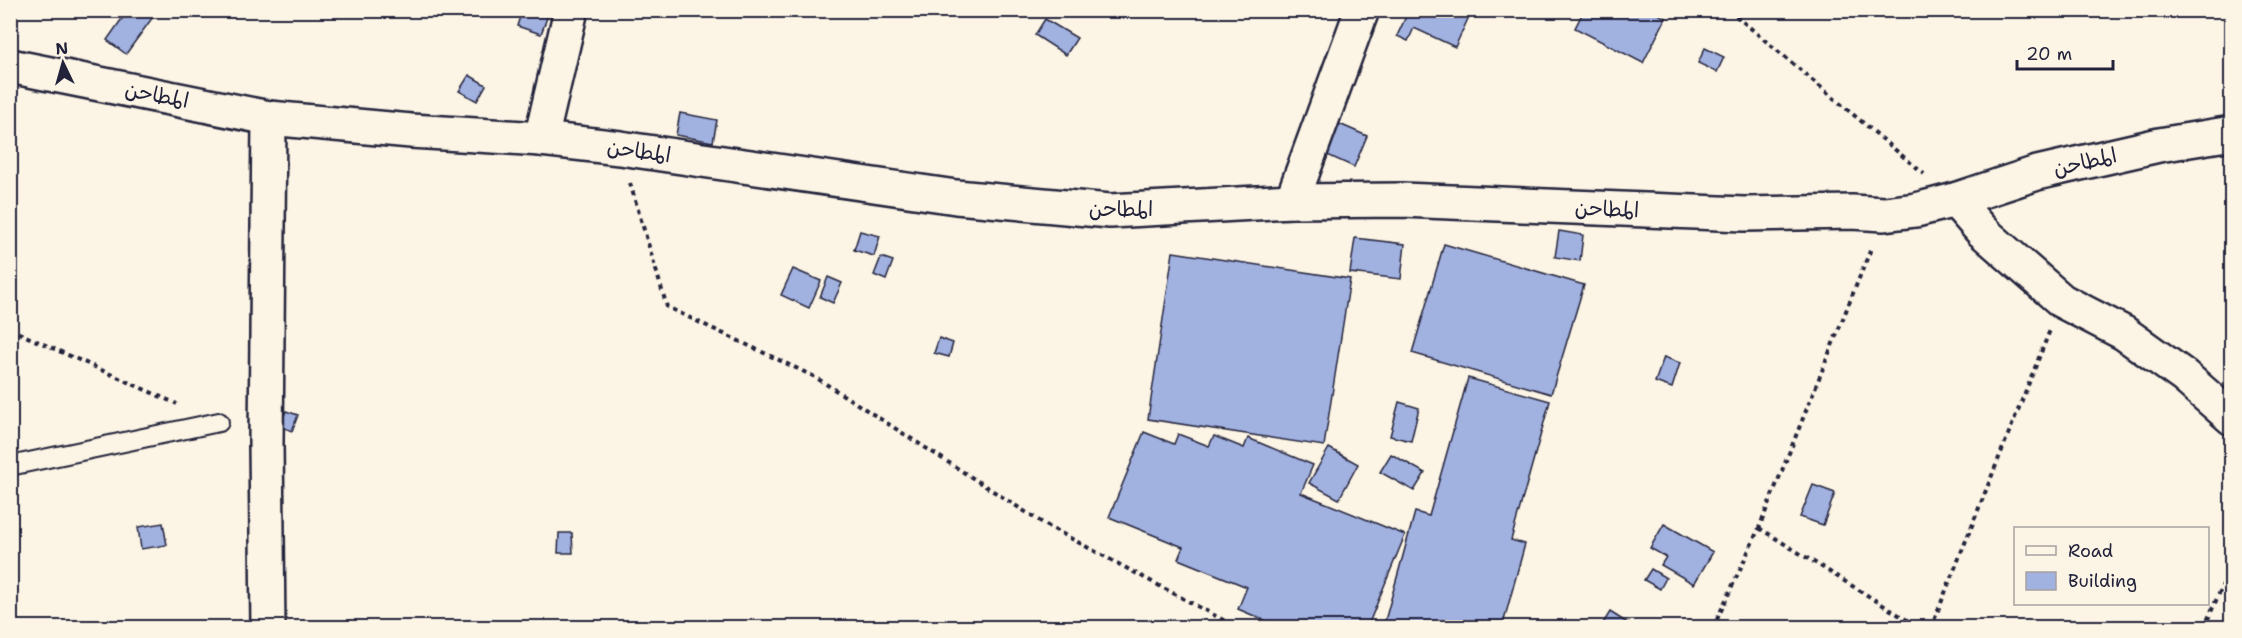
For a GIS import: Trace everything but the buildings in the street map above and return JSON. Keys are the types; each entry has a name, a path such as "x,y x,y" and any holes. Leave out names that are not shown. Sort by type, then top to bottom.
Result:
{"main road":[{"path":"542,139 571,10"},
{"path":"1292,201 1362,10"},
{"name":"المطاحن","path":"10,66 269,118 411,131 542,139 620,148 956,197 1110,212 1292,201 1402,200 1744,214 1852,212 1884,214 1917,210 1955,200 2037,172 2158,145 2232,133"},
{"path":"268,627 266,432 269,118"},
{"path":"1955,200 1982,231 2062,301 2124,333 2184,376 2232,418"}],"lane":[{"path":"10,466 219,422"}],"path":[{"path":"1729,10 1955,200"},
{"path":"620,148 667,307 815,377 1046,525 1238,627"},
{"path":"1713,627 1759,528 1884,214"},
{"path":"1931,627 2062,301"},
{"path":"10,329 219,422"},
{"path":"1759,528 1920,627"},
{"path":"2204,627 2232,564"}]}
